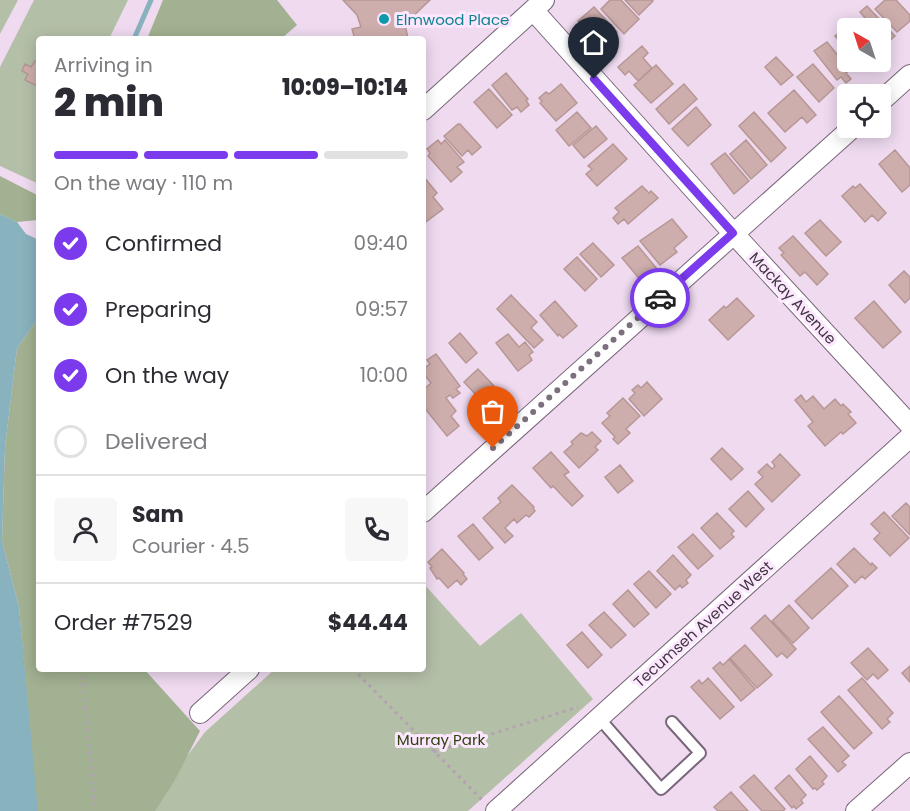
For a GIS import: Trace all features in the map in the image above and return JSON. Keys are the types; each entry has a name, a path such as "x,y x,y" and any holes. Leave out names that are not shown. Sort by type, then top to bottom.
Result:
{"street":[{"path":"426,107 538,5"},
{"name":"Mackay Avenue","path":"538,5 733,233 910,425"},
{"path":"891,92 910,75"},
{"path":"426,509 841,138"},
{"name":"Tecumseh Avenue West","path":"491,807 598,718 910,437"},
{"path":"200,713 246,672"},
{"path":"856,811 910,763"}],"lane":[{"path":"598,718 661,789 700,753 672,722"}],"path":[{"path":"82,672 95,811"},
{"path":"356,672 491,807"},
{"path":"434,752 578,707"}],"green space":[{"path":"0,0 18,0 0,34"},
{"path":"34,0 128,0 110,36 36,36 36,183 0,166 0,67"},
{"path":"163,0 277,0 297,25 284,36 148,36"},
{"path":"0,176 36,194 36,220 17,222 0,214"},
{"path":"36,321 36,672 147,672 200,731 175,780 155,811 37,811 19,607 2,541 5,447 17,348"},
{"name":"Murray Park","path":"426,586 480,646 521,613 593,699 468,811 149,811 205,732 272,672 426,672"}],"water":[{"path":"0,214 17,222 26,234 36,239 36,321 17,348 5,447 2,541 19,607 38,811 0,811"}],"building":[{"name":"Elmwood Place","path":"343,0 430,0 405,24 407,36 354,36 352,29 361,27 357,15"},
{"path":"610,0 621,0 639,19 624,34 601,9"},
{"path":"625,0 652,0 653,1 639,15"},
{"path":"885,0 896,0 910,15 910,21 897,32 891,26 891,18 884,18 875,9"},
{"path":"867,6 878,18 865,18 860,12"},
{"path":"594,7 617,32 601,46 578,21"},
{"path":"827,42 837,54 837,72 847,72 851,79 846,83 841,77 837,80 814,51"},
{"path":"642,46 648,53 643,58 652,68 638,81 629,71 625,75 618,67"},
{"path":"776,57 793,75 781,85 765,67"},
{"path":"36,62 36,86 25,80 28,74 22,71 25,64 31,67"},
{"path":"813,64 834,88 819,102 797,77"},
{"path":"656,65 673,84 651,103 634,85"},
{"path":"506,73 528,99 526,100 529,105 521,112 517,107 512,110 492,85"},
{"path":"561,84 577,103 556,121 540,103 542,101 539,98 546,92 549,94"},
{"path":"684,84 697,99 669,124 656,109"},
{"path":"489,89 512,115 497,128 474,102"},
{"path":"794,90 816,115 807,123 802,117 785,132 768,113"},
{"path":"696,107 711,125 688,146 672,129"},
{"path":"577,112 591,128 569,146 556,130"},
{"path":"754,112 786,148 771,162 739,126"},
{"path":"458,124 481,147 472,155 468,150 462,156 444,136"},
{"path":"596,126 607,139 584,158 573,145"},
{"path":"438,140 441,144 445,140 464,162 457,167 462,172 451,182 428,156 430,153 427,149"},
{"path":"746,140 767,165 751,179 730,154"},
{"path":"613,144 627,159 597,186 586,174 592,169 588,166"},
{"path":"895,150 910,168 910,185 902,192 879,164"},
{"path":"725,153 749,181 734,194 711,164"},
{"path":"426,180 437,193 433,197 443,209 426,222"},
{"path":"860,184 886,213 878,221 872,215 865,222 842,196 853,186 855,188"},
{"path":"642,186 658,198 628,224 624,219 618,224 613,218 619,212 615,208"},
{"path":"672,219 687,237 674,248 677,252 660,265 640,241"},
{"path":"820,220 841,242 826,256 805,233"},
{"path":"793,236 828,274 817,285 805,272 800,276 781,255 784,253 779,248"},
{"path":"593,243 614,265 601,277 580,254"},
{"path":"638,246 657,269 642,282 622,258"},
{"path":"577,257 597,279 585,291 564,269"},
{"path":"904,271 910,277 910,298 905,303 889,285"},
{"path":"511,295 537,322 531,328 543,340 534,348 497,309"},
{"path":"737,298 754,316 728,340 709,320"},
{"path":"555,301 577,326 563,338 559,334 558,336 540,315"},
{"path":"874,301 901,332 883,348 855,318"},
{"path":"460,333 477,353 466,363 449,343"},
{"path":"508,334 519,347 525,342 533,352 529,355 532,360 518,371 496,343"},
{"path":"436,354 460,386 456,389 460,393 453,398 450,395 446,398 456,411 451,416 459,426 447,436 426,410 426,387 431,383 426,377 426,367 430,364 427,360"},
{"path":"478,369 494,386 480,399 464,382"},
{"path":"647,382 662,399 644,416 629,399 635,393 632,390 638,385 641,388"},
{"path":"801,395 806,402 813,396 824,409 835,399 851,412 848,414 856,423 825,446 808,426 813,422 795,400"},
{"path":"623,398 640,416 626,429 630,433 618,444 613,439 615,437 602,423 610,416 607,413"},
{"path":"592,432 601,441 595,447 598,450 579,468 564,452 581,433 587,436"},
{"path":"722,448 743,469 731,480 711,459"},
{"path":"551,452 569,472 564,475 583,496 572,506 533,468"},
{"path":"780,454 800,475 772,502 755,484 763,477 758,472 767,464 772,469 775,466 772,462"},
{"path":"620,465 633,481 618,493 605,477"},
{"path":"512,485 534,507 535,511 517,523 514,519 505,528 513,536 505,543 483,518 501,502 498,498"},
{"path":"748,491 764,509 746,527 729,509"},
{"path":"906,503 910,507 910,535 892,516"},
{"path":"884,512 909,538 890,556 874,539 880,533 871,524"},
{"path":"717,513 734,531 731,534 734,537 720,549 701,528"},
{"path":"473,524 493,548 479,560 458,536"},
{"path":"693,534 713,556 698,569 678,547"},
{"path":"854,548 877,568 865,579 862,576 855,583 837,564"},
{"path":"442,549 464,573 467,579 461,585 457,580 448,588 439,578 437,579 430,568 432,567 428,562"},
{"path":"673,555 691,575 686,580 688,583 682,588 680,585 675,590 657,571"},
{"path":"831,568 848,586 812,619 795,601"},
{"path":"649,571 671,594 656,608 634,584"},
{"path":"628,590 649,614 634,627 613,604"},
{"path":"789,605 809,628 793,643 772,621"},
{"path":"604,612 626,635 611,648 589,625"},
{"path":"765,615 796,649 787,658 782,653 777,657 751,628"},
{"path":"582,632 602,655 588,668 567,645"},
{"path":"745,645 772,675 757,688 730,658"},
{"path":"868,648 888,670 878,679 873,674 867,680 851,663"},
{"path":"729,659 755,689 741,701 713,668 720,662 723,665"},
{"path":"910,666 910,682 902,673"},
{"path":"708,678 734,707 720,719 691,687 699,680 702,684"},
{"path":"862,678 893,713 887,719 890,722 882,729 848,690"},
{"path":"839,696 872,733 854,749 821,712"},
{"path":"823,727 849,756 842,762 846,765 838,772 808,739"},
{"path":"810,756 827,776 822,782 824,784 817,790 813,789 796,769"},
{"path":"754,775 785,809 783,811 762,811 740,787"},
{"path":"789,775 806,795 801,800 803,803 796,809 794,806 792,808 775,788"},
{"path":"731,792 748,811 718,811 714,807"}],"waterway":[{"path":"135,36 151,0"}],"way so far":[{"path":"493,448 660,298"}],"place":[{"name":"Elmwood Place","path":"384,19"}],"route":[{"path":"594,79 733,233 660,298"}]}
